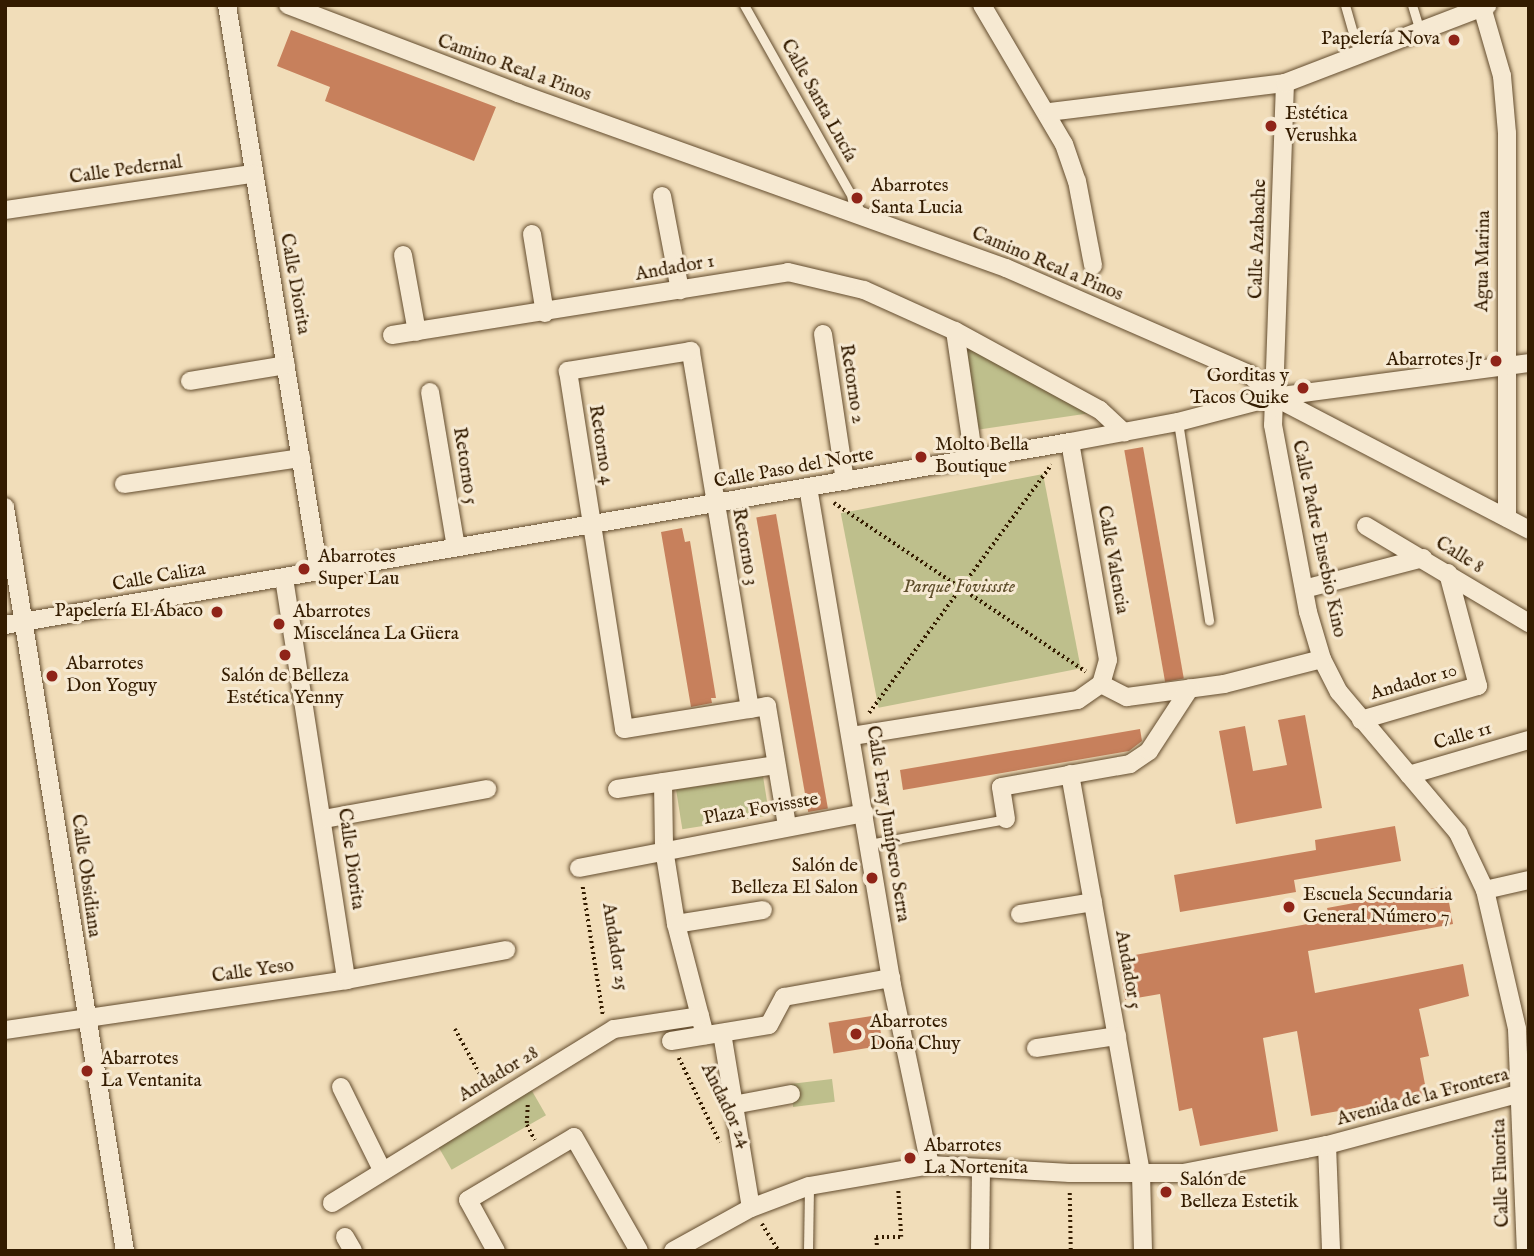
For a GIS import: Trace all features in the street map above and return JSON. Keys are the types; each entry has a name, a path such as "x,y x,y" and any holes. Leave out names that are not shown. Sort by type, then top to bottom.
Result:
{"street":[{"name":"Calle Diorita","path":"227,5 319,571"},
{"name":"Camino Real a Pinos","path":"288,5 518,93 862,214 1006,268 1249,374 1274,397 1529,530"},
{"path":"984,6 1049,112 1077,181 1093,265"},
{"path":"1049,112 1285,83 1485,6"},
{"name":"Agua Marina","path":"1485,6 1502,76 1507,133 1504,367 1507,517"},
{"name":"Calle Azabache","path":"1274,397 1285,83"},
{"name":"Calle Pedernal","path":"5,211 253,174"},
{"path":"663,196 680,290"},
{"path":"532,234 545,313"},
{"path":"403,256 416,332"},
{"name":"Andador 1","path":"392,335 545,313 788,272 864,290 956,331 1100,410 1124,432"},
{"path":"956,331 974,459"},
{"name":"Retorno 2","path":"822,334 845,481"},
{"name":"Retorno 4","path":"691,351 568,371 624,729 750,709"},
{"name":"Retorno 3","path":"691,351 750,709"},
{"name":"Calle Paso del Norte","path":"319,571 1070,442 1178,422 1274,397 1529,363"},
{"path":"190,381 286,365"},
{"name":"Retorno 5","path":"430,392 456,547"},
{"name":"Calle Padre Eusebio Kino","path":"1274,397 1273,425 1304,589 1322,659 1361,720 1458,832 1485,890 1517,1029 1525,1092"},
{"name":"Calle Valencia","path":"1070,442 1108,660 1101,684"},
{"path":"124,484 301,458"},
{"name":"Calle Fray Junípero Serra","path":"808,488 891,978 930,1165"},
{"name":"Calle Obsidiana","path":"5,507 26,622 84,1017 125,1251"},
{"name":"Calle 8","path":"1366,526 1529,624"},
{"path":"1304,589 1423,558"},
{"name":"Calle Caliza","path":"5,625 319,571"},
{"name":"Andador 10","path":"1361,720 1478,686 1448,573"},
{"name":"Calle Diorita","path":"284,578 324,819 346,980"},
{"path":"852,736 1078,700 1101,684 1127,697 1281,673 1322,659"},
{"path":"1006,819 1001,787 1130,764 1149,751 1190,688"},
{"path":"750,709 767,706 787,826"},
{"name":"Calle 11","path":"1409,775 1529,740"},
{"path":"617,789 775,765"},
{"name":"Andador 5","path":"1070,774 1141,1174 1143,1251"},
{"name":"Andador 24","path":"663,782 664,849 676,924 700,1016 713,1034 733,1105 751,1208"},
{"path":"324,819 487,789"},
{"name":"Plaza Fovissste","path":"579,868 664,849 864,813"},
{"path":"1485,890 1529,880"},
{"path":"1020,914 1093,902"},
{"path":"676,924 763,910"},
{"name":"Calle Yeso","path":"5,1030 346,980 506,950"},
{"path":"671,1041 769,1025 784,997 891,978"},
{"name":"Andador 28","path":"332,1203 607,1034 700,1016"},
{"path":"1036,1048 1117,1036"},
{"path":"341,1087 382,1170"},
{"name":"Avenida de la Frontera","path":"677,1250 751,1208 809,1186 930,1165 1070,1173 1183,1173 1327,1145 1525,1092"},
{"name":"Calle Fluorita","path":"1525,1092 1526,1251"},
{"path":"733,1105 792,1094"},
{"path":"496,1251 468,1200 574,1137 639,1251"},
{"name":"Avenida de la Frontera","path":"1327,1145 1331,1251"},
{"path":"980,1251 981,1169"}],"lane":[{"name":"Calle Santa Lucía","path":"744,5 862,214"},
{"path":"1345,5 1359,54"},
{"path":"1412,5 1420,31"},
{"path":"1178,422 1209,621"},
{"path":"869,844 1006,819"},
{"path":"808,1251 809,1186"}],"path":[{"path":"852,736 1070,442"},
{"path":"808,488 960,587 1101,684"},
{"name":"Andador 25","path":"579,868 607,1034"},
{"path":"455,1029 495,1102"},
{"name":"Andador 24","path":"671,1041 722,1147"},
{"path":"535,1079 527,1125 543,1156"},
{"path":"877,1251 876,1237 901,1237 897,1171"},
{"path":"1070,1173 1071,1251"},
{"path":"751,1208 779,1251"}],"green space":[{"path":"964,343 1091,413 976,430"},
{"name":"Parque Fovissste","path":"1043,474 1081,668 879,708 841,513"},
{"path":"763,776 769,816 682,829 676,790"},
{"path":"832,1079 835,1102 793,1107 790,1084"},
{"path":"528,1084 546,1115 452,1170 434,1138"}],"building":[{"path":"291,30 496,107 474,161 325,101 330,87 277,66"},
{"path":"1143,447 1184,678 1165,682 1124,450"},
{"path":"776,514 828,808 808,812 756,517"},
{"path":"682,528 685,542 690,541 716,698 711,698 712,703 691,707 661,532"},
{"path":"1305,715 1322,808 1236,824 1219,731 1245,726 1253,771 1287,765 1278,720"},
{"path":"1140,729 1142,741 1129,751 903,790 900,770"},
{"path":"1395,826 1401,861 1294,880 1296,892 1180,912 1174,875 1316,850 1315,840"},
{"path":"1446,886 1453,924 1308,951 1315,993 1463,964 1469,996 1419,1009 1429,1056 1420,1058 1427,1095 1311,1116 1297,1031 1263,1038 1278,1131 1200,1146 1192,1108 1179,1111 1160,994 1125,1000 1118,958 1330,920 1327,908"},
{"name":"Abarrotes Doña Chuy","path":"878,1015 883,1046 833,1053 829,1023"}],"place":[{"name":"Papelería Nova","path":"1454,40"},
{"name":"Estética Verushka","path":"1271,126"},
{"name":"Abarrotes Santa Lucia","path":"857,198"},
{"name":"Abarrotes Jr","path":"1496,361"},
{"name":"Gorditas y Tacos Quike","path":"1303,388"},
{"name":"Molto Bella Boutique","path":"921,457"},
{"name":"Abarrotes Super Lau","path":"304,569"},
{"name":"Papelería El Ábaco","path":"217,612"},
{"name":"Abarrotes Miscelánea La Güera","path":"279,624"},
{"name":"Salón de Belleza Estética Yenny","path":"285,655"},
{"name":"Abarrotes Don Yoguy","path":"52,676"},
{"name":"Salón de Belleza El Salon","path":"872,878"},
{"name":"Escuela Secundaria General Número 7","path":"1289,907"},
{"name":"Abarrotes Doña Chuy","path":"856,1034"},
{"name":"Abarrotes La Ventanita","path":"87,1071"},
{"name":"Abarrotes La Nortenita","path":"910,1158"},
{"name":"Salón de Belleza Estetik","path":"1166,1192"}]}
